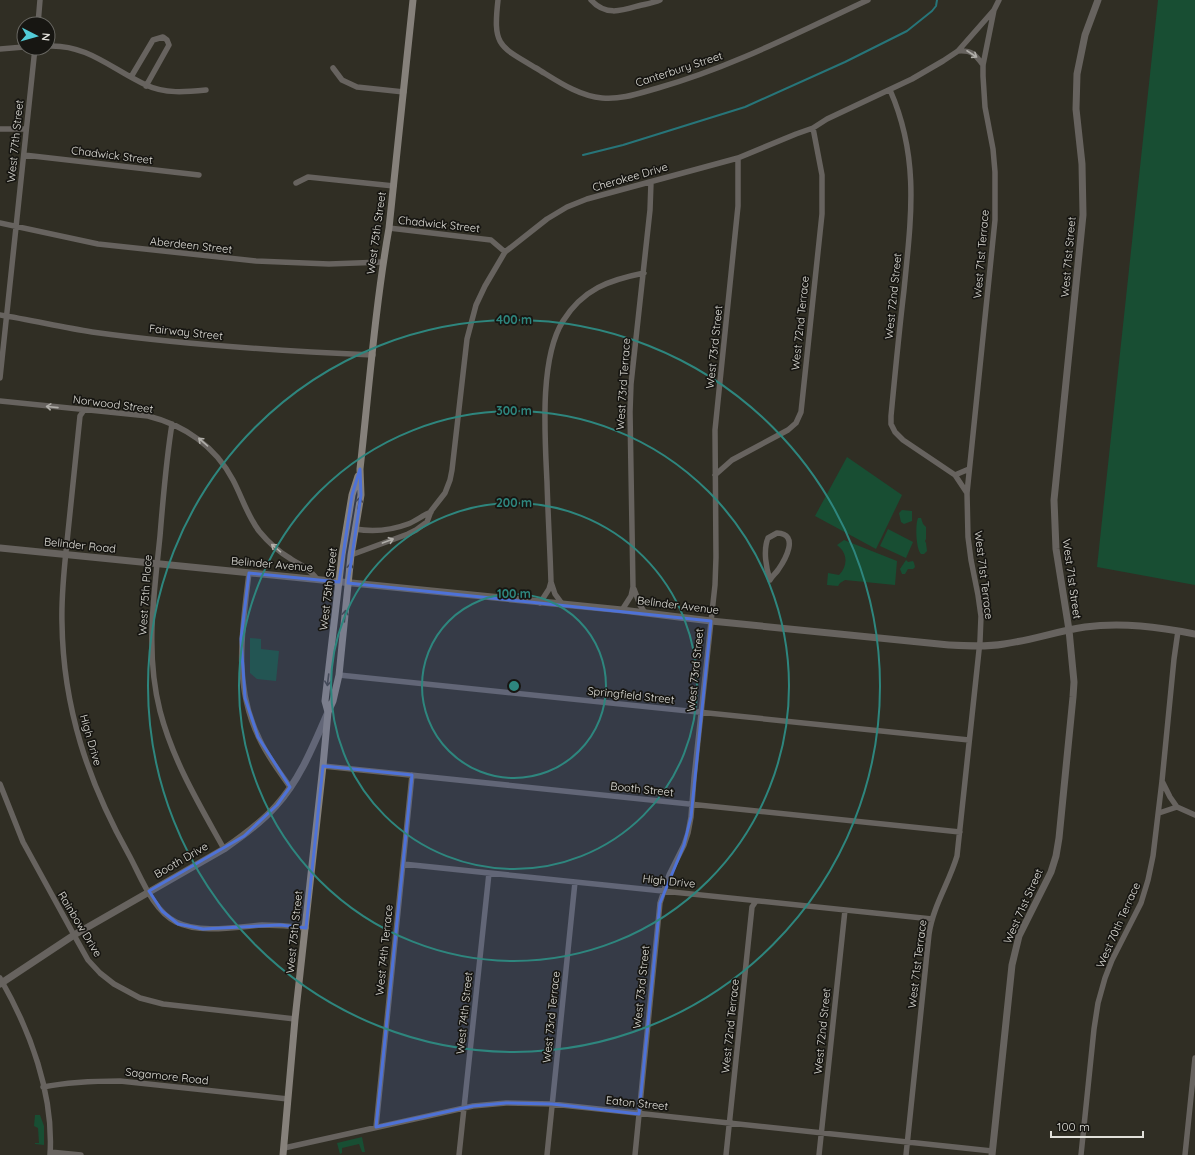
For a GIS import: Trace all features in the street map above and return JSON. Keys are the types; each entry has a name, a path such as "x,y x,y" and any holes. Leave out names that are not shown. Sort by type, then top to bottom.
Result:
{"main road":[{"name":"West 75th Street","path":"283,1152 328,712 333,701 338,675 351,556 361,495 360,469 383,262 394,186 413,0"},
{"name":"West 75th Street","path":"328,712 325,701 339,582 352,495 360,469"}],"street":[{"path":"39,16 40,0"},
{"name":"Canterbury Street","path":"498,0 496,24 497,34 505,48 514,55 573,89 594,97 613,98 634,95 712,71 868,0"},
{"path":"592,0 595,5 604,10 613,12 660,0"},
{"name":"Cherokee Drive","path":"351,556 416,530 427,522 431,512 445,493 452,470 467,339 471,319 485,286 505,252 547,218 567,207 599,195 738,158 813,128 827,119 922,74 958,51 994,10 999,0"},
{"name":"West 71st Street","path":"992,1153 1010,980 1019,936 1050,872 1056,856 1073,697 1074,682 1069,630 1056,549 1054,500 1083,215 1082,164 1076,109 1077,74 1085,35 1098,0"},
{"name":"West 71st Terrace","path":"906,1155 928,934 935,908 952,872 957,856 980,646 981,616 968,537 967,493 995,220 995,172 993,149 985,107 983,65 994,10"},
{"path":"131,77 153,40 163,37 167,40 169,45 146,86"},
{"path":"56,47 84,51 146,86 176,92 206,90"},
{"path":"0,49 16,48"},
{"path":"958,51 968,50 977,56 983,65"},
{"name":"West 77th Street","path":"0,378 34,56"},
{"path":"333,68 342,80 356,87 404,92"},
{"name":"West 72nd Street","path":"890,90 897,106 905,136 909,157 912,200 890,416 891,424 895,432 904,440 955,475 967,493"},
{"name":"West 72nd Terrace","path":"715,475 732,460 788,430 796,423 801,412 822,214 822,175 813,128"},
{"path":"0,129 26,129"},
{"name":"Chadwick Street","path":"24,155 199,175"},
{"name":"West 73rd Street","path":"635,1155 660,903 663,891 688,833 711,621 716,557 715,430 738,206 738,158"},
{"path":"296,183 308,177 394,186"},
{"name":"West 73rd Terrace","path":"622,610 631,596 633,587 630,412 631,384 644,272 651,182"},
{"name":"Aberdeen Street","path":"0,223 73,240 98,244 256,261 329,264 383,262"},
{"name":"Chadwick Street","path":"389,228 491,240 505,252"},
{"path":"563,605 555,594 551,582 545,415 549,366 554,340 559,328 568,314 587,294 608,282 644,272"},
{"name":"Fairway Street","path":"0,315 60,327 162,340 241,348 373,354"},
{"name":"Norwood Street","path":"0,401 148,416 172,424 190,433 213,452 226,467 234,481 249,516 259,532 283,554 309,569 317,579"},
{"name":"High Drive","path":"84,410 80,416 66,555 62,604 63,655 78,738 104,808 158,907 166,916 178,924 203,928 280,925 306,928"},
{"name":"West 75th Place","path":"172,424 152,617 152,660 160,711 174,754 185,778 224,849"},
{"path":"955,475 969,470"},
{"name":"Cherokee Drive","path":"355,529 377,531 412,522 431,512"},
{"path":"782,533 788,538 790,546 779,568 770,580 766,567 767,540 774,534 782,533"},
{"name":"Belinder Road","path":"0,548 157,564"},
{"name":"Belinder Avenue","path":"157,564 348,582 540,603 645,612 711,621 949,645 980,646 1004,644 1069,630 1098,626 1132,625 1195,634"},
{"path":"249,573 241,639 241,664 245,698 258,737 268,755 290,787"},
{"path":"540,603 549,589 551,582"},
{"name":"West 73rd Terrace","path":"633,587 640,605 645,612"},
{"name":"West 70th Terrace","path":"1081,1155 1098,1003 1112,960 1141,904 1153,856 1162,781 1171,682 1178,631"},
{"name":"Springfield Street","path":"338,675 969,740"},
{"name":"Booth Drive","path":"1,981 74,935 244,836 278,805 305,763 328,712"},
{"name":"Booth Street","path":"323,766 960,832"},
{"name":"West 74th Terrace","path":"376,1127 412,775"},
{"path":"1162,781 1177,807 1195,815"},
{"name":"Rainbow Drive","path":"0,784 23,842 88,960 100,973 114,984 140,998 163,1004 296,1019"},
{"path":"1158,813 1177,807"},
{"name":"High Drive","path":"403,864 932,919"},
{"name":"West 74th Street","path":"459,1155 489,873"},
{"name":"West 73rd Terrace","path":"547,1155 575,882"},
{"name":"West 72nd Terrace","path":"726,1155 752,907 756,900"},
{"name":"West 72nd Street","path":"819,1155 845,910"},
{"path":"1,981 24,1026 43,1087 49,1124 50,1153 81,1155"},
{"path":"1185,1155 1195,1058"},
{"name":"Sagamore Road","path":"43,1087 71,1082 120,1081 288,1099"},
{"name":"Eaton Street","path":"283,1152 376,1127 464,1108 506,1103 552,1104 907,1142 992,1153"}],"highlighted area":[{"path":"360,469 361,495 348,583 711,621 691,817 684,845 660,903 639,1114 552,1104 506,1103 473,1106 376,1127 412,775 323,766 306,928 280,925 203,929 178,924 162,911 149,891 244,836 277,805 290,787 258,737 245,698 241,639 249,573 339,582 352,495"}],"green space":[{"path":"1158,0 1195,0 1195,585 1097,567"},
{"path":"847,457 902,495 876,549 815,516"},
{"path":"902,510 912,511 912,521 904,524 901,522 899,513"},
{"path":"918,518 921,518 926,527 925,541 927,551 924,554 921,554 919,551 916,537"},
{"path":"888,529 913,542 906,558 880,546"},
{"path":"844,540 897,561 895,585 845,580 838,586 827,585 828,573 839,575 844,568 846,560 845,556 841,548 837,545"},
{"path":"906,560 908,562 913,561 915,567 913,569 908,569 905,574 902,574 900,569"},
{"path":"250,638 261,639 261,649 279,651 276,681 257,679 250,673"},
{"path":"35,1115 40,1115 44,1126 44,1145 35,1144 39,1143 38,1128 34,1126"},
{"path":"362,1137 365,1152 362,1152 359,1144 342,1148 342,1153 340,1154 337,1143"}],"waterway":[{"path":"583,155 623,145 745,107 845,62 907,31 932,11 936,6 937,0"}]}
